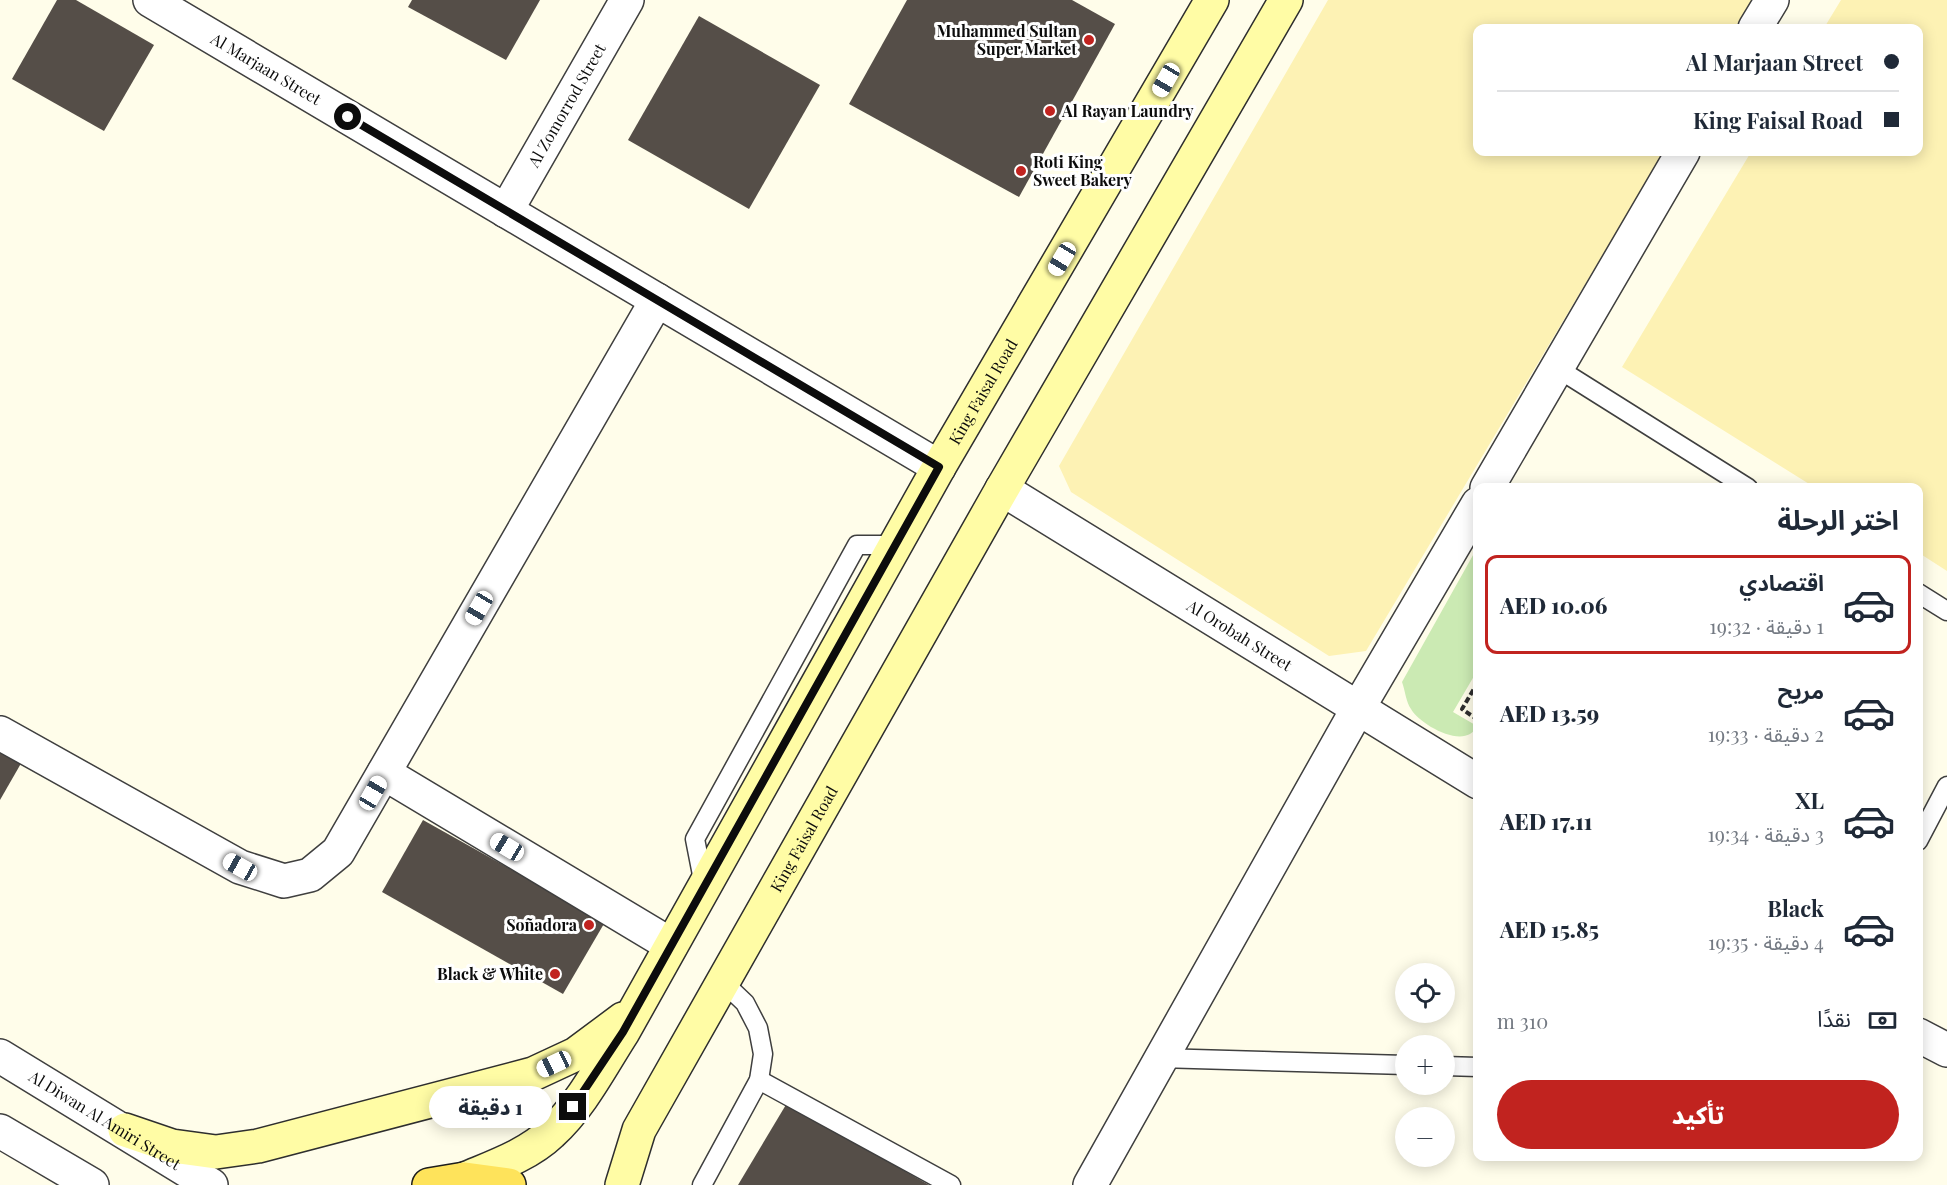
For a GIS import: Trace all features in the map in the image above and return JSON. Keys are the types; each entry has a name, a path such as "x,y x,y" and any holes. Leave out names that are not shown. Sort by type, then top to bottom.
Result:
{"main road":[{"name":"King Faisal Road","path":"465,1179 513,1158 550,1134 584,1093 636,1008 939,467 1212,0"},
{"name":"King Faisal Road","path":"622,1185 639,1130 1002,489 1286,0"},
{"path":"125,1130 172,1146 216,1152 258,1146 533,1074 576,1054 636,1008"},
{"path":"429,1185 465,1179 509,1185"}],"street":[{"name":"Al Marjaan Street","path":"150,0 939,467"},
{"name":"Al Zomorrod Street","path":"506,211 627,0"},
{"path":"1757,24 1772,0"},
{"path":"1490,483 1681,156"},
{"path":"0,733 240,867 284,881 310,875 338,852 657,300"},
{"name":"Al Orobah Street","path":"1002,489 1357,710 1473,775"},
{"path":"1090,1185 1159,1058 1357,710 1473,513"},
{"path":"384,773 671,945"},
{"path":"1923,1038 1947,1050"},
{"name":"Al Diwan Al Amiri Street","path":"0,1056 125,1130 210,1185"},
{"path":"0,1131 92,1185"}],"lane":[{"path":"1557,368 1740,483"},
{"path":"1923,596 1947,611"},
{"path":"1923,832 1947,786"},
{"path":"702,1185 759,1080 763,1054 758,1028 745,1003 724,983"},
{"path":"1159,1058 1395,1065"},
{"path":"1455,1066 1473,1067"},
{"path":"759,1080 951,1185"}],"path":[{"path":"1473,691 1462,710 1473,717"}],"green space":[{"path":"1473,555 1473,678 1453,712 1473,724 1473,731 1463,736 1454,736 1443,733 1424,722 1411,709 1402,682"}],"sand":[{"path":"1328,0 1752,0 1737,24 1473,24 1473,156 1662,156 1366,651 1329,656 1071,492 1059,466"},
{"path":"1841,0 1947,0 1947,571 1923,556 1923,483 1808,483 1622,367 1749,156 1923,156 1923,24 1826,24"}],"building":[{"path":"57,0 76,0 154,45 104,131 12,79"},
{"path":"412,0 540,0 506,60 408,7"},
{"path":"907,0 1072,0 1115,24 1019,197 849,104"},
{"path":"699,16 820,85 749,209 628,140"},
{"path":"0,738 27,753 0,800"},
{"path":"423,820 605,922 563,994 382,892"},
{"path":"787,1103 929,1185 738,1185"}],"place":[{"name":"Muhammed Sultan Super Market","path":"1089,40"},
{"name":"Al Rayan Laundry","path":"1050,111"},
{"name":"Roti King Sweet Bakery","path":"1021,171"},
{"name":"Soñadora","path":"589,925"},
{"name":"Black & White","path":"555,974"}],"route":[{"path":"348,117 939,467 623,1032 573,1107"}]}
